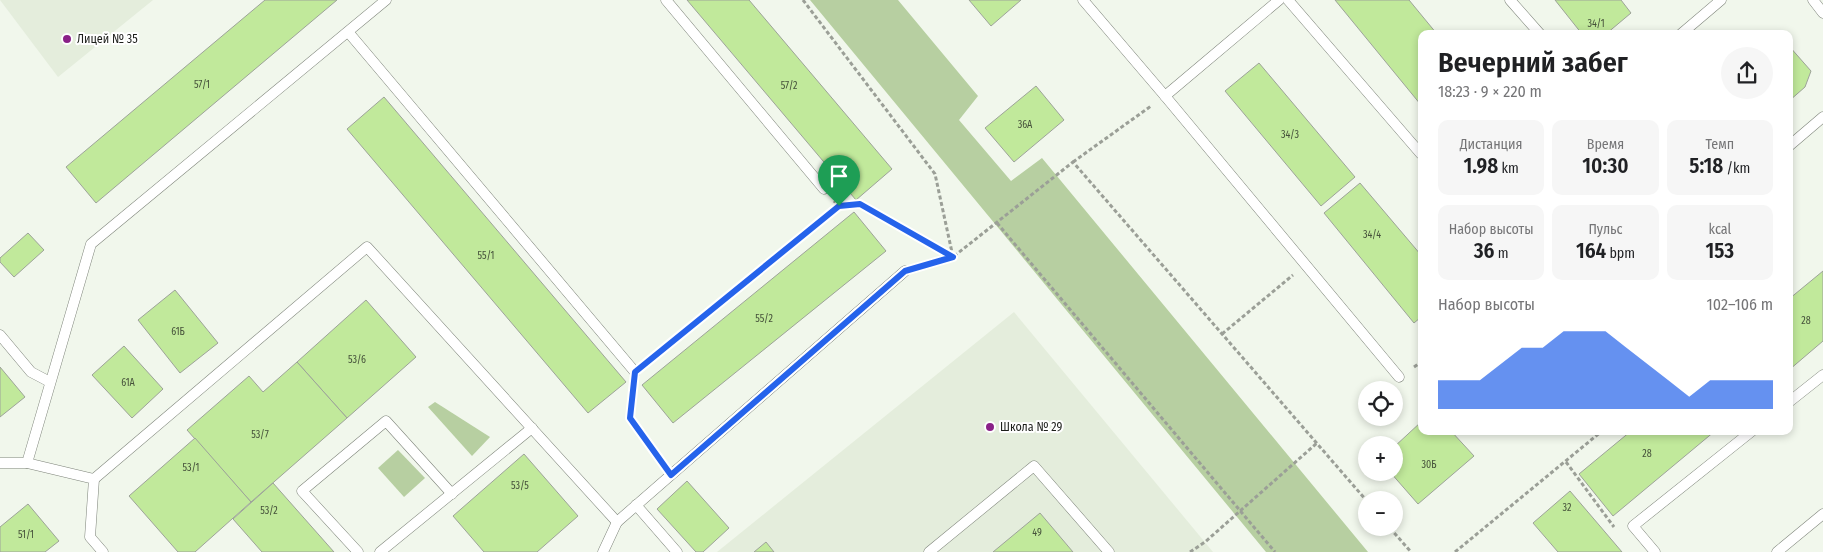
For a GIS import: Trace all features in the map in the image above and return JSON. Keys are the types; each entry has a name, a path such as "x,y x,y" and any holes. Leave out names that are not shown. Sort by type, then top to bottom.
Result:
{"lane":[{"path":"27,463 90,244 349,33 386,0"},
{"path":"666,0 824,190"},
{"path":"1083,0 1166,96 1399,377"},
{"path":"1166,96 1279,0"},
{"path":"1288,0 1418,151"},
{"path":"1510,0 1536,30"},
{"path":"1686,30 1721,0"},
{"path":"1814,0 1823,12"},
{"path":"349,33 635,372"},
{"path":"1793,143 1823,117"},
{"path":"103,552 90,537 94,480 367,247 617,522"},
{"path":"603,552 617,522 905,271"},
{"path":"0,335 31,372 50,382"},
{"path":"1793,399 1823,375"},
{"path":"358,552 302,491 386,421 452,494"},
{"path":"380,552 532,428"},
{"path":"1654,552 1633,526 1747,435"},
{"path":"0,463 27,463 94,480"},
{"path":"929,552 1034,466 1109,552"},
{"path":"636,505 677,552"},
{"path":"1777,552 1823,514"}],"path":[{"path":"804,0 935,174 953,257"},
{"path":"905,271 953,257 1074,162 1166,96"},
{"path":"1074,162 1358,491"},
{"path":"824,190 839,206"},
{"path":"671,475 630,418 635,372 839,206 860,204 953,257"},
{"path":"997,223 1275,552"},
{"path":"1222,334 1306,265"},
{"path":"1455,552 1597,435"},
{"path":"1190,552 1205,542 1317,443"},
{"path":"1566,462 1613,527 1633,526"},
{"path":"1397,536 1411,552"}],"shaded area":[{"name":"Лицей № 35","path":"0,0 153,0 58,77"},
{"name":"Школа № 29","path":"1014,312 1213,552 717,552"}],"green space":[{"path":"810,0 898,0 978,96 959,120 1011,181 1042,158 1368,552 1266,552"},
{"path":"435,402 490,437 472,456 428,407"},
{"path":"398,450 425,478 404,497 378,468"}],"building":[{"path":"265,0 337,0 96,203 66,167"},
{"path":"687,0 749,0 892,169 856,200"},
{"path":"969,0 1021,0 991,26"},
{"path":"1335,0 1409,0 1434,30 1418,30 1418,101"},
{"path":"1555,0 1621,0 1631,13 1611,30 1579,30"},
{"path":"1793,51 1811,71 1805,87 1793,98"},
{"path":"1259,63 1355,177 1321,206 1225,91"},
{"path":"1036,86 1064,120 1014,162 985,128"},
{"path":"384,97 626,382 588,413 347,129"},
{"path":"1360,183 1418,251 1418,320 1414,323 1324,213"},
{"path":"854,212 886,251 673,423 642,385"},
{"path":"28,233 44,250 14,277 0,262 0,258"},
{"path":"1823,271 1823,341 1793,367 1793,296"},
{"path":"175,290 218,343 180,373 138,320"},
{"path":"366,300 416,357 347,418 297,362"},
{"path":"124,346 163,389 132,418 92,375"},
{"path":"297,362 347,418 251,502 187,430 249,376 263,392"},
{"path":"0,367 25,397 0,417"},
{"path":"1418,425 1418,435 1455,435 1474,456 1418,504 1398,481 1403,481 1403,439"},
{"path":"1626,435 1710,435 1613,516 1579,474"},
{"path":"195,438 251,502 195,552 178,552 129,496"},
{"path":"524,454 578,516 537,552 484,552 453,516"},
{"path":"687,481 729,528 703,552 696,552 657,509"},
{"path":"273,483 334,552 262,552 233,519"},
{"path":"1570,491 1622,552 1558,552 1533,523"},
{"path":"28,504 59,541 45,552 0,552 0,527"},
{"path":"1040,513 1073,552 993,552"},
{"path":"766,542 774,552 754,552"}],"place":[{"name":"Лицей № 35","path":"67,39"},
{"name":"Школа № 29","path":"990,427"}],"route":[{"path":"860,204 953,257 905,271 671,475 630,418 635,372 839,206 860,204"}]}
